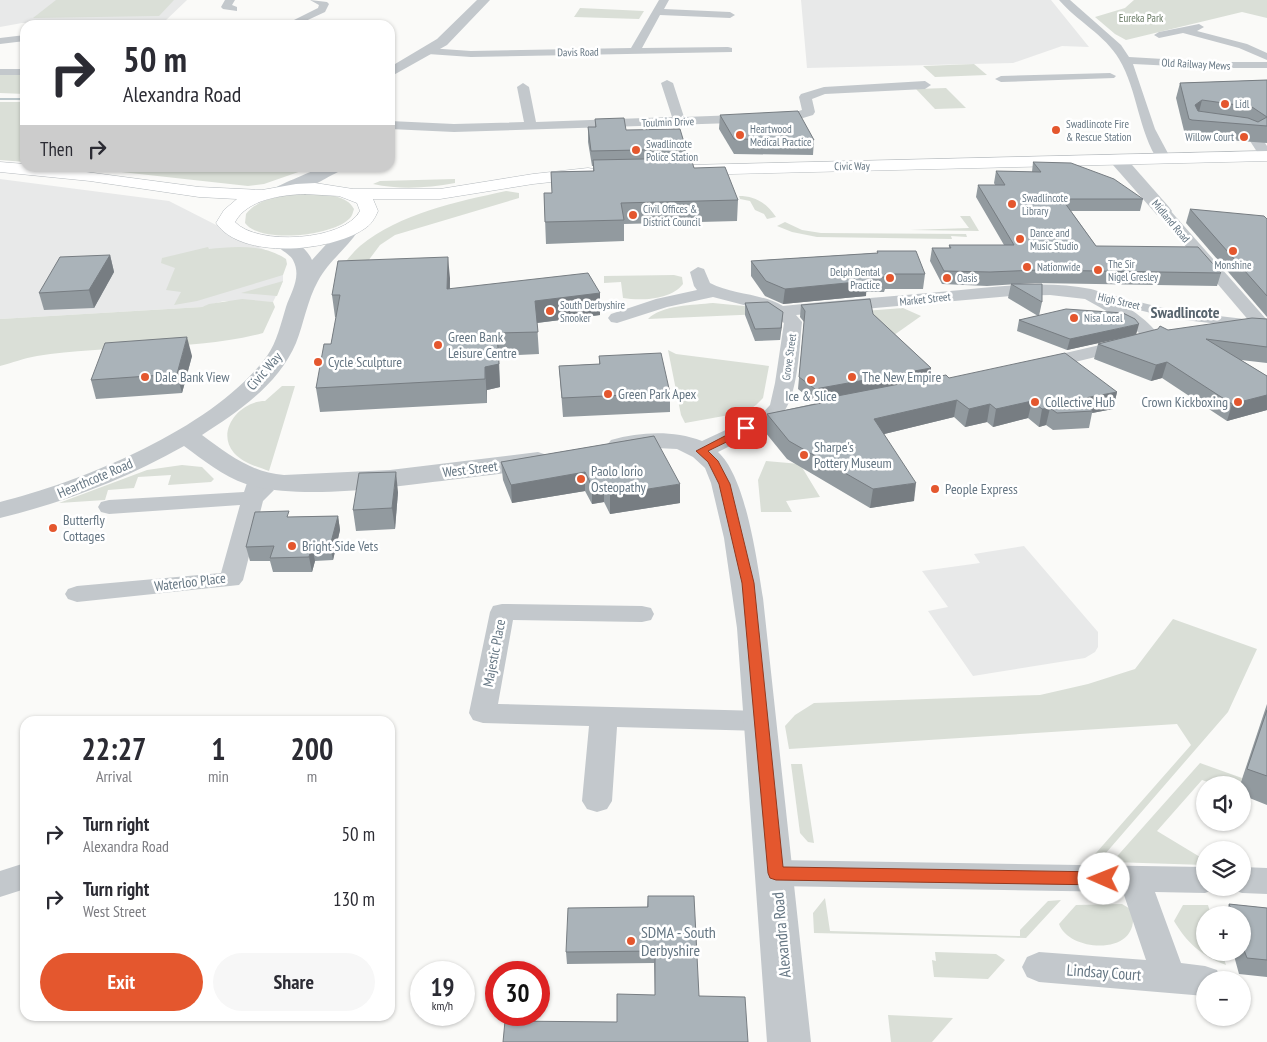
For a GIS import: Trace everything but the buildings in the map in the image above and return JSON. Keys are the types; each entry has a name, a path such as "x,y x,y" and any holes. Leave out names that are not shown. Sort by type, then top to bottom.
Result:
{"main road":[{"name":"Civic Way","path":"671,171 1266,156"},
{"path":"0,167 20,169"},
{"path":"50,172 199,192 272,193 313,188 350,193 440,194 533,179 601,173"},
{"path":"199,192 228,216"},
{"path":"272,193 250,200 228,216 226,223 236,235 264,242 315,240 440,194"},
{"path":"350,193 365,200 369,207 369,211 356,226"}],"street":[{"path":"319,1 333,0"},
{"path":"395,70 428,51 454,32 484,0"},
{"path":"635,51 664,0"},
{"path":"1064,0 1117,47 1126,60 1143,106 1149,129 1164,159"},
{"path":"300,20 322,10 324,6 319,1"},
{"path":"658,12 730,16"},
{"path":"1159,35 1200,26"},
{"path":"1183,30 1243,46 1267,57"},
{"path":"0,41 20,39"},
{"name":"Davis Road","path":"428,51 471,54 728,50"},
{"name":"Old Railway Mews","path":"1126,60 1215,65 1267,65"},
{"path":"0,72 20,72"},
{"path":"1001,79 1110,76"},
{"path":"667,83 679,121"},
{"name":"Toulmin Drive","path":"395,125 454,128 793,117 809,112 805,97 824,91 924,85"},
{"path":"523,87 532,126"},
{"path":"1252,134 1266,156"},
{"name":"Midland Road","path":"1119,161 1264,326"},
{"path":"272,193 303,183 324,172"},
{"path":"338,172 339,180 350,193"},
{"name":"Civic Way","path":"186,436 243,394 276,360 291,332 308,282 356,226"},
{"path":"282,242 302,258 308,282"},
{"path":"698,272 702,286 712,292 762,302 784,311"},
{"name":"Market Street","path":"784,311 1011,291 1067,291 1089,294"},
{"path":"617,318 662,303 712,292"},
{"path":"1024,368 1147,339 1148,333 1144,326 1089,294"},
{"name":"High Street","path":"1089,294 1176,314 1264,326"},
{"name":"Grove Street","path":"769,417 779,406 785,383 793,322 784,311"},
{"path":"598,449 655,440 686,443 701,451 769,417 796,413"},
{"name":"West Street","path":"186,436 261,486"},
{"name":"Hearthcote Road","path":"0,510 61,493 186,436"},
{"name":"Alexandra Road","path":"701,451 713,461 724,484 746,574 776,873 789,1042"},
{"name":"West Street","path":"109,507 261,486 358,481 466,470 562,456"},
{"name":"Waterloo Place","path":"77,594 231,580 261,486"},
{"name":"Majestic Place","path":"642,614 502,612 483,713 762,721"},
{"path":"597,801 604,717"},
{"path":"776,873 1196,880"},
{"path":"0,884 20,878"},
{"path":"1134,879 1168,977"},
{"path":"1251,880 1267,880"},
{"name":"Lindsay Court","path":"1039,967 1196,980"}],"shaded area":[{"path":"0,0 187,0 166,20 20,20 20,23 0,27"},
{"path":"801,0 1051,0 1089,47 1062,46 1013,63 807,68"},
{"path":"0,179 169,201 283,259 283,281 273,302 224,301 202,307 0,319"},
{"path":"1024,546 1098,632 1098,647 1095,652 1085,658 973,676 928,611 948,607 922,571 980,563 974,554"}],"green space":[{"path":"56,0 174,0 159,16 33,18"},
{"name":"Eureka Park","path":"1134,0 1267,0 1267,18 1242,12 1126,40 1115,34 1095,17 1125,8"},
{"path":"580,8 644,11 639,19 574,17"},
{"path":"974,64 987,75 935,77 923,66"},
{"path":"0,74 20,74 20,94 0,93"},
{"path":"946,88 966,108 935,109 916,89"},
{"path":"0,102 20,102 20,162 0,160"},
{"path":"121,172 298,172 264,184 248,186"},
{"path":"455,179 455,183 424,187 404,188 373,184 380,181"},
{"path":"506,191 519,193 519,198 395,235 380,245 368,261 339,269 360,246 393,225 430,210"},
{"path":"299,194 330,195 344,199 354,209 350,218 340,225 313,233 296,235 265,234 253,230 245,223 246,214 257,204 277,197"},
{"path":"739,196 750,197 760,201 776,217 767,219 764,214 755,210 750,201 740,199"},
{"path":"960,216 970,216 979,231 910,230 969,228"},
{"path":"785,222 802,230 821,233 966,234 967,237 951,236 952,239 817,237 792,232 777,226"},
{"path":"208,247 209,249 228,247 259,248 286,259 287,264 283,275 197,301 174,305 181,292 166,290 175,268 161,263 162,258"},
{"path":"674,275 682,277 683,284 678,289 663,296 647,299 623,298 621,282 604,283 604,276"},
{"path":"283,281 277,296 241,293"},
{"path":"242,299 273,302 275,307 263,333 207,343 65,352 32,357 0,366 0,319 202,307 209,304"},
{"path":"713,303 754,307 763,314 648,319 654,314 669,308"},
{"path":"903,308 921,316 887,340 826,314"},
{"path":"668,350 676,354 769,366 763,398 746,412 685,423 681,415"},
{"path":"282,386 295,386 269,471 251,464 234,453 227,436 233,419 239,412 256,402 265,401"},
{"path":"766,461 800,464 820,497 786,501 792,512 761,512 758,480"},
{"path":"182,465 202,467 214,479 211,482 168,485 171,475 138,477 134,488 108,490 105,500 59,503 147,470"},
{"path":"1173,619 1257,649 1228,712 1099,861 1089,861 1191,745 1177,724 789,749 785,726 795,715 814,703 1040,695 1088,684 1135,669"},
{"path":"1200,763 1236,776 1196,776 1196,787 1157,831 1196,855 1196,865 1112,862"},
{"path":"791,764 802,764 814,843 808,842 800,833"},
{"path":"825,898 830,931 1020,936 1020,930 1048,901 1061,900 1026,938 814,933 813,913"},
{"path":"1122,904 1132,910 1132,925 1127,936 1116,943 1103,946 1089,945 1076,941 1065,934 1059,924 1076,905"},
{"path":"1183,905 1208,905 1196,906 1196,948 1174,921"},
{"path":"935,952 996,954 1005,960 988,979 934,977 932,960 936,961"},
{"path":"888,1015 953,1018 932,1042 891,1042"}],"waterway":[{"path":"0,99 20,99"}],"place":[{"name":"Lidl","path":"1225,104"},
{"name":"Swadlincote Fire & Rescue Station","path":"1056,130"},
{"name":"Heartwood Medical Practice","path":"740,135"},
{"name":"Willow Court","path":"1244,137"},
{"name":"Swadlincote Police Station","path":"636,150"},
{"name":"Swadlincote Library","path":"1012,204"},
{"name":"Civil Offices & District Council","path":"633,215"},
{"name":"Dance and Music Studio","path":"1020,239"},
{"name":"Monshine","path":"1233,251"},
{"name":"Nationwide","path":"1027,267"},
{"name":"The Sir Nigel Gresley","path":"1098,270"},
{"name":"Delph Dental Practice","path":"890,278"},
{"name":"Oasis","path":"947,278"},
{"name":"South Derbyshire Snooker","path":"550,311"},
{"name":"Nisa Local","path":"1074,318"},
{"name":"Green Bank Leisure Centre","path":"438,345"},
{"name":"Cycle Sculpture","path":"318,362"},
{"name":"Dale Bank View","path":"145,377"},
{"name":"The New Empire","path":"852,377"},
{"name":"Ice & Slice","path":"811,380"},
{"name":"Green Park Apex","path":"608,394"},
{"name":"Collective Hub","path":"1035,402"},
{"name":"Crown Kickboxing","path":"1238,402"},
{"name":"Sharpe's Pottery Museum","path":"804,455"},
{"name":"Paolo Iorio Osteopathy","path":"581,479"},
{"name":"People Express","path":"935,489"},
{"name":"Butterfly Cottages","path":"53,528"},
{"name":"Bright Side Vets","path":"292,546"},
{"name":"SDMA - South Derbyshire","path":"631,941"}],"district":[{"name":"Swadlincote","path":"1185,312"}],"route":[{"path":"746,428 701,451 713,461 724,484 748,583 776,873 1104,879"}]}
